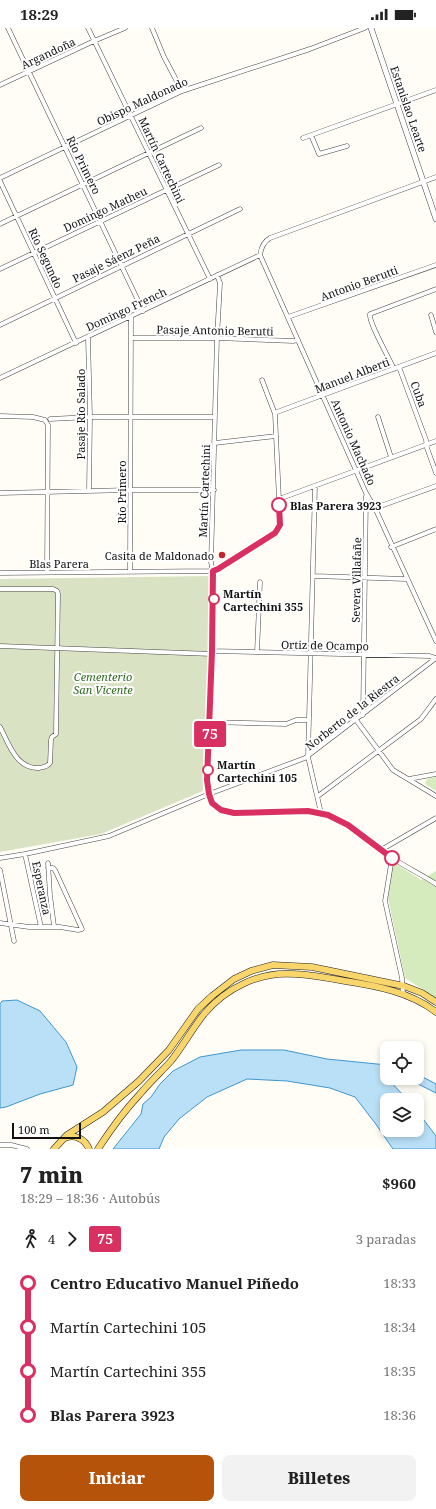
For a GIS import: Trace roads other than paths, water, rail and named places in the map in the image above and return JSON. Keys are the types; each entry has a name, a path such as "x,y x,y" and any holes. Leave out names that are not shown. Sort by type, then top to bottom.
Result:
{"main road":[{"path":"54,1149 67,1135 102,1112 131,1089 169,1050 205,1001 217,991 251,971 273,965 298,965 341,972 404,986 422,993 436,1002"},
{"path":"98,1149 124,1111 171,1060 204,1014 218,1000 237,987 260,977 294,974 369,985 403,994 425,1004 436,1012"},
{"path":"60,1141 68,1137 75,1136 85,1142 89,1149"}],"street":[{"name":"Río Primero","path":"8,28 144,311"},
{"name":"Martín Cartechini","path":"88,28 210,279"},
{"name":"Argandoña","path":"0,85 125,28"},
{"path":"152,28 164,57 182,91"},
{"name":"Obispo Maldonado","path":"0,180 182,91 310,49 365,28"},
{"name":"Estanislao Learte","path":"371,28 396,105 436,218"},
{"path":"303,138 436,90"},
{"path":"0,224 201,128"},
{"path":"311,135 319,154 347,146"},
{"name":"Domingo Matheu","path":"0,269 219,165"},
{"path":"260,255 264,242 270,238 436,177"},
{"name":"Río Segundo","path":"0,180 76,343"},
{"name":"Pasaje Sáenz Peña","path":"0,325 240,209"},
{"name":"Domingo French","path":"1,377 144,311 260,255"},
{"name":"Antonio Machado","path":"260,255 366,493 375,508 406,579 436,641"},
{"name":"Antonio Berutti","path":"288,317 436,265"},
{"name":"Martín Cartechini","path":"209,794 207,780 212,652 213,571 211,562 220,282 217,275"},
{"path":"394,369 373,327 370,314 436,289"},
{"path":"430,316 436,332"},
{"name":"Río Primero","path":"130,317 130,572"},
{"name":"Pasaje Río Salado","path":"88,337 90,417 89,491"},
{"name":"Pasaje Antonio Berutti","path":"131,338 298,340"},
{"name":"Manuel Alberti","path":"275,414 436,353"},
{"name":"Cuba","path":"399,367 426,440 436,474"},
{"path":"213,571 278,530 280,521 275,414 262,380"},
{"path":"0,416 33,417 45,420 48,428 47,572"},
{"path":"50,419 90,417 215,417"},
{"path":"378,417 391,457"},
{"path":"214,443 276,436"},
{"path":"279,499 436,441"},
{"path":"315,486 314,576 308,757 321,813"},
{"path":"375,508 436,486"},
{"path":"0,493 214,490"},
{"name":"Severa Villafañe","path":"363,715 367,509 366,493"},
{"path":"392,547 436,529"},
{"name":"Blas Parera","path":"0,573 213,571"},
{"path":"314,576 406,579"},
{"path":"257,652 260,582"},
{"path":"0,589 53,589 57,591 56,734 51,740 50,763 46,767 33,768 24,765 15,756 0,727"},
{"name":"Ortiz de Ocampo","path":"0,646 429,656 436,658"},
{"name":"Norberto de la Riestra","path":"0,858 109,836 209,794 308,757 436,658"},
{"path":"318,796 421,719 436,699"},
{"path":"210,722 286,724 296,720 309,720"},
{"path":"356,720 393,770 436,796"},
{"path":"409,780 436,774"},
{"path":"209,794 215,806 229,812 308,811 321,813 342,821 392,858 436,884"},
{"path":"381,850 436,818"},
{"name":"Esperanza","path":"25,854 41,927"},
{"path":"392,858 385,901 404,986 403,994"},
{"path":"48,863 54,926"},
{"path":"0,923 29,927 54,926 78,930 82,929 55,870 53,868 48,868"},
{"path":"0,870 14,941"},
{"path":"0,1145 11,1145 28,1149"}],"water":[{"path":"17,1000 40,1011 66,1042 77,1067 73,1085 40,1094 0,1108 0,1004 2,1001"},
{"path":"241,1050 284,1050 327,1059 380,1064 380,1085 394,1085 401,1093 380,1093 380,1130 355,1097 330,1088 287,1081 247,1079 207,1097 179,1119 164,1137 159,1149 113,1149 141,1114 143,1104 151,1097 160,1084 173,1071 200,1057"},
{"path":"424,1078 436,1084 436,1093 420,1085 424,1085"},
{"path":"424,1120 436,1136 436,1149 393,1149 385,1137 424,1137"}],"place":[{"name":"Blas Parera 3923","path":"279,505"},
{"name":"Casita de Maldonado","path":"222,555"},
{"name":"Martín Cartechini 355","path":"214,599"},
{"name":"Martín Cartechini 105","path":"208,770"}],"park label":[{"name":"Cementerio San Vicente","path":"103,682"}]}
